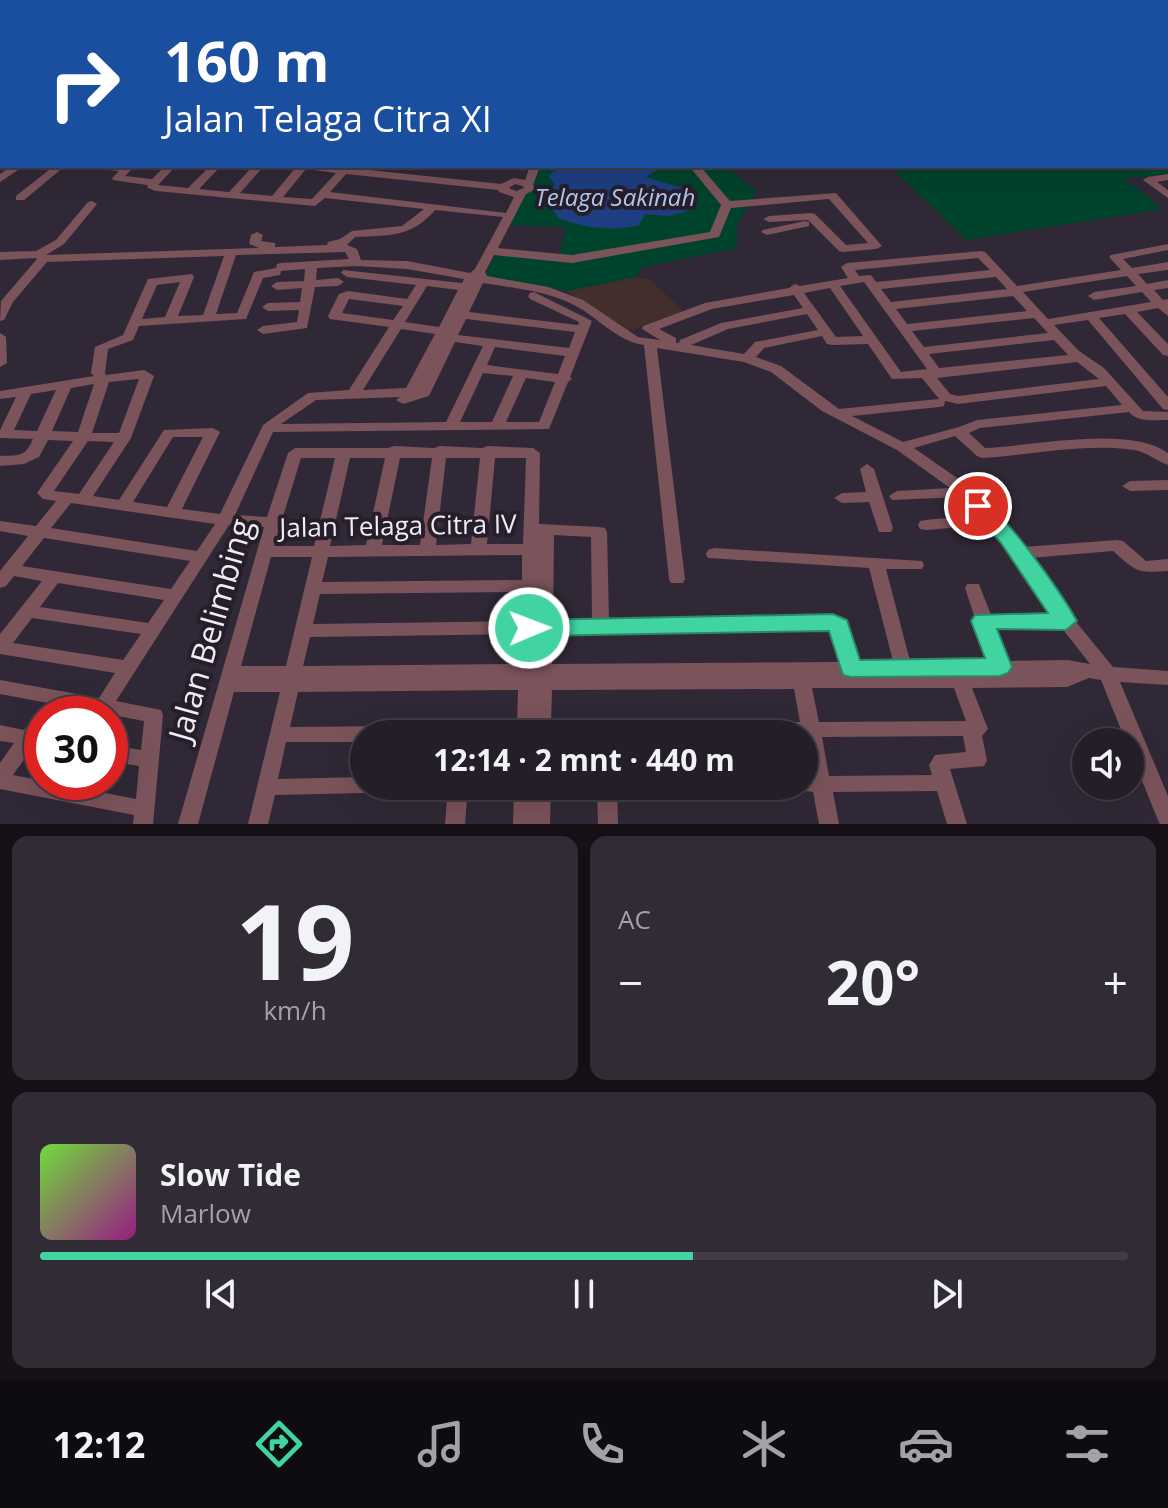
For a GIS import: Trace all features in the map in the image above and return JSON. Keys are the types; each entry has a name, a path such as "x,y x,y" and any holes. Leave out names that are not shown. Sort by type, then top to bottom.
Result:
{"street":[{"path":"20,198 58,168"},
{"path":"128,168 117,178 154,183"},
{"path":"169,168 152,186 308,203 318,202 342,168"},
{"path":"191,191 214,168"},
{"path":"232,195 257,168"},
{"path":"275,199 301,168"},
{"path":"308,203 342,168"},
{"path":"352,168 515,187"},
{"path":"527,168 487,244 493,248 572,259 712,237 717,233 727,206"},
{"path":"300,406 319,402 420,397 493,248 515,187 533,168"},
{"path":"696,168 727,206 769,220 806,224 848,251 876,244 834,196 769,220"},
{"path":"1168,177 1148,180 1168,195"},
{"path":"324,195 501,214"},
{"path":"0,317 8,299 35,274 40,257 60,242 92,204"},
{"path":"257,235 255,244 260,245 337,243 352,234 387,234 415,226 433,206"},
{"path":"174,260 338,247 353,251 356,262"},
{"path":"1165,306 1115,257 1168,247"},
{"path":"855,279 847,267 978,254 1000,273 1078,358 1108,382 1132,408 1147,418 1168,416"},
{"path":"150,275 159,255"},
{"path":"0,256 231,255 277,270 309,286 343,278 475,281 562,295 618,330 650,344 747,358 776,369 835,413 902,447 963,492 1019,553 1066,621 1108,674 1168,820"},
{"path":"208,318 231,255"},
{"path":"133,323 242,316 258,275 312,265 356,262 407,265 475,281 543,299 585,319 565,379 544,426 271,430"},
{"path":"263,330 301,326 312,265"},
{"path":"890,306 1016,291 1168,266"},
{"path":"874,286 1000,273"},
{"path":"103,379 98,373 102,347 124,341 152,282 188,277 170,321"},
{"path":"723,354 658,337 648,329 709,306 795,288 868,278 922,351 945,397 958,400 1108,382"},
{"path":"1078,279 1110,312"},
{"path":"354,394 424,281"},
{"path":"110,696 225,520 271,430 313,396 411,392 463,315 475,281"},
{"path":"832,283 894,375 932,374 1078,358"},
{"path":"1094,296 1168,284"},
{"path":"795,288 834,343 871,340"},
{"path":"412,303 348,295 334,314 336,318 574,353"},
{"path":"268,307 306,306"},
{"path":"906,328 1091,316 1165,306"},
{"path":"685,343 725,326 811,310"},
{"path":"1128,310 1168,352"},
{"path":"463,315 584,329"},
{"path":"1091,316 1168,406"},
{"path":"747,358 760,345 825,332"},
{"path":"922,351 1057,336"},
{"path":"0,337 1,355"},
{"path":"451,426 491,343"},
{"path":"650,344 677,579"},
{"path":"479,368 565,379"},
{"path":"497,427 521,374"},
{"path":"0,395 146,375 124,438 5,576"},
{"path":"103,379 84,436 46,489 48,495 225,520 273,522"},
{"path":"0,461 29,458 45,434 65,386"},
{"path":"26,391 2,434 124,438"},
{"path":"835,413 939,403"},
{"path":"902,447 960,432 977,424 1132,408"},
{"path":"123,505 169,433 213,432 172,513"},
{"path":"960,432 982,453 1129,443 1159,452 1168,460"},
{"path":"258,824 344,452 528,450 535,456 539,530 534,720"},
{"path":"373,550 394,451"},
{"path":"427,550 440,451"},
{"path":"478,550 488,451"},
{"name":"Jalan Belimbing","path":"188,824 295,453 344,452"},
{"path":"867,469 885,528"},
{"path":"1130,486 1168,485"},
{"path":"897,496 963,492"},
{"path":"842,498 874,497"},
{"path":"926,525 989,519"},
{"path":"0,526 202,557"},
{"path":"537,628 531,586 532,549 539,530"},
{"path":"539,530 599,532 601,627"},
{"path":"1019,553 1117,545 1142,567 1168,565"},
{"name":"Jalan Telaga Citra IV","path":"264,552 532,549"},
{"path":"714,554 916,565"},
{"path":"876,563 903,667"},
{"path":"5,576 53,578 176,596"},
{"path":"53,578 0,647 128,668"},
{"path":"313,588 531,586"},
{"path":"973,588 1000,667"},
{"path":"28,611 153,630"},
{"path":"983,621 1066,621"},
{"path":"303,631 835,623 839,626 851,669"},
{"path":"228,679 535,677 903,667 1062,667 1084,672 1168,678"},
{"path":"535,677 961,682 1067,680 1084,672"},
{"path":"802,682 809,720"},
{"path":"818,730 979,729 961,682"},
{"path":"0,687 47,696"},
{"path":"24,753 0,780 144,816 154,715 128,710"},
{"path":"957,824 939,763 977,760 972,731"},
{"path":"0,733 24,738"},
{"path":"279,735 350,735"},
{"path":"128,756 151,760"},
{"path":"818,784 944,783"},
{"path":"267,787 350,785"},
{"path":"818,796 829,824"},
{"path":"455,824 457,800"},
{"path":"523,824 524,800"},
{"path":"540,824 541,800"},
{"path":"607,800 608,824"}],"shaded area":[{"path":"636,277 650,280 683,311 628,331 567,291"}],"green space":[{"path":"540,168 728,168 757,191 737,225 737,248 642,267 636,277 567,291 484,276 499,249 560,254 565,227 510,225"},
{"path":"891,168 1167,168 1168,175 1124,178 1163,209 967,240"}],"water":[{"name":"Telaga Sakinah","path":"560,168 660,168 646,177 694,192 696,200 685,212 668,216 645,214 639,225 598,228 558,218 553,209 541,204 555,184 548,176"}],"route":[{"path":"529,628 833,622 839,626 851,669 1000,667 983,621 1066,621 1008,538 978,506"}]}
